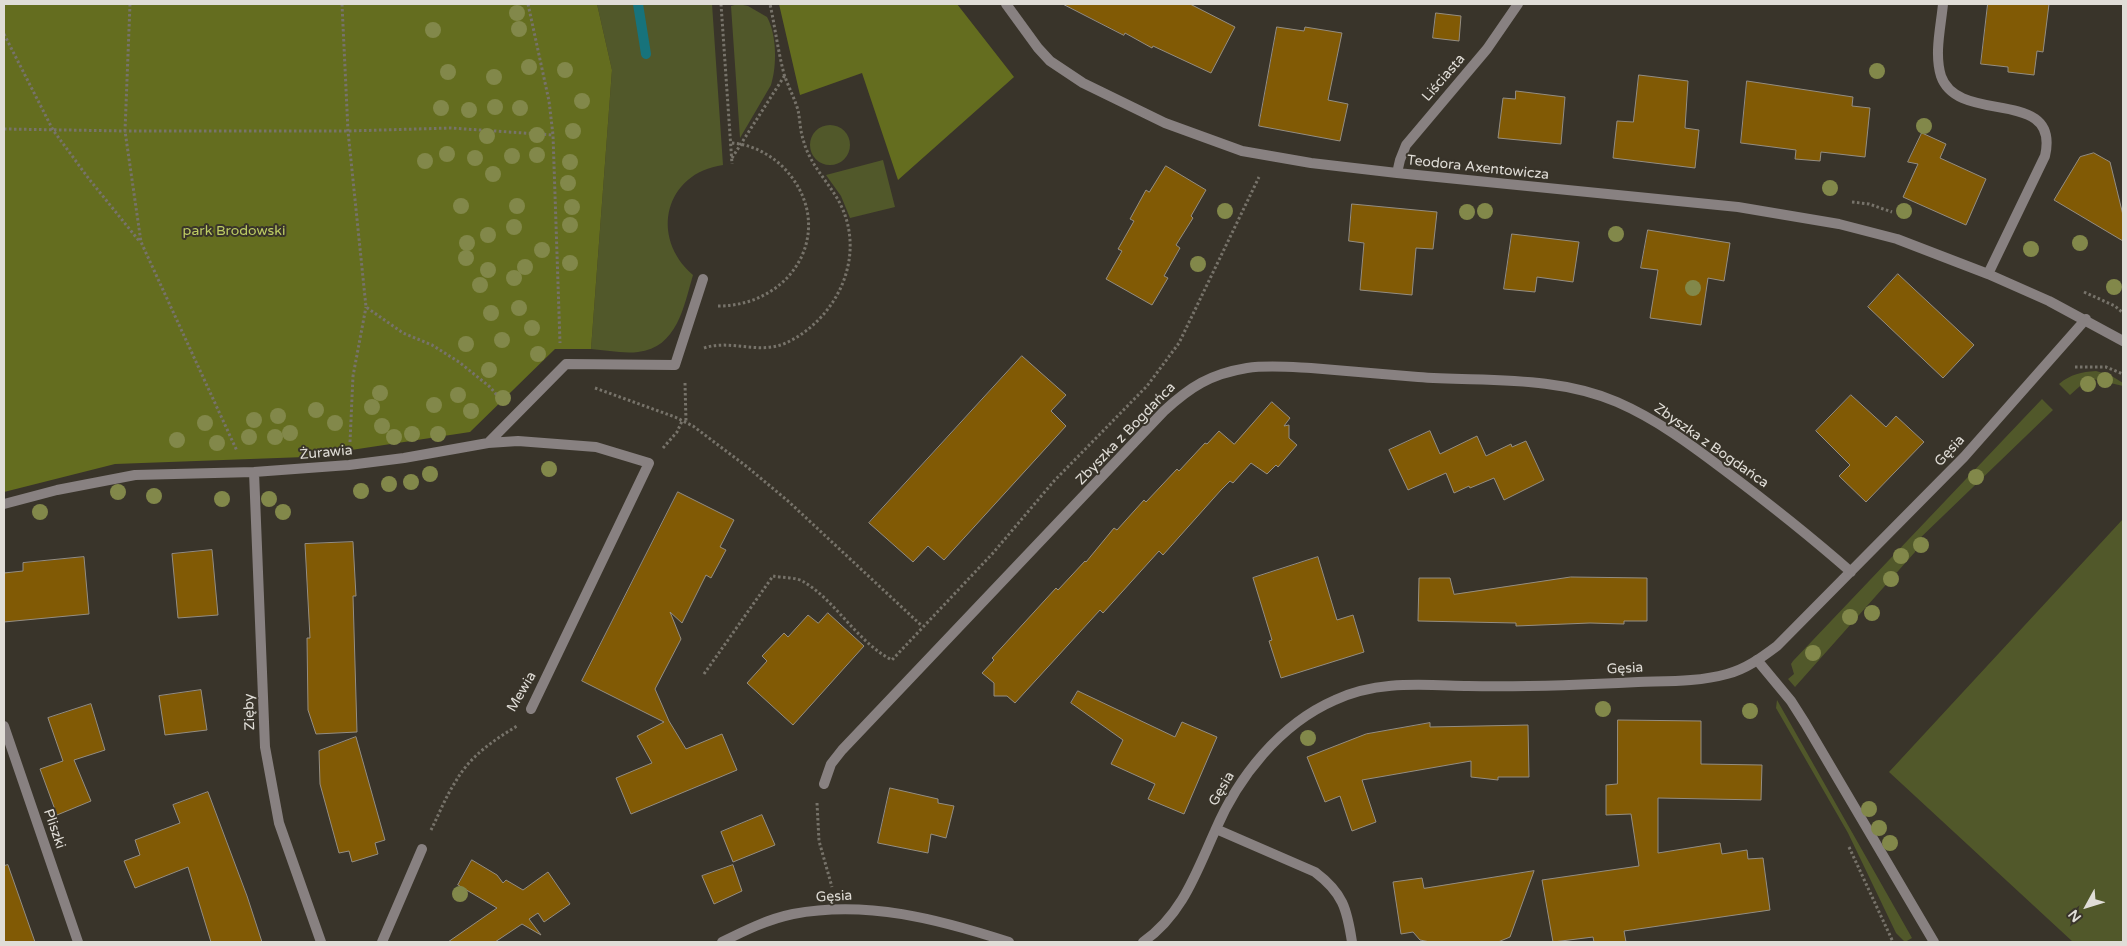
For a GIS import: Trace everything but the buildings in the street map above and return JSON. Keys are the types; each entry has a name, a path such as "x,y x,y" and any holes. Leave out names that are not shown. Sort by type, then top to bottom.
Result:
{"street":[{"name":"Teodora Axentowicza","path":"1006,4 1038,48 1050,61 1083,83 1139,112 1204,139 1242,151 1397,173 1738,207 1839,224 1897,239 1988,274 2086,320 2123,341"},
{"name":"Liściasta","path":"1397,173 1406,145 1487,49 1518,4"},
{"path":"1944,4 1939,62 1941,76 1947,86 1963,100 2030,114 2046,134 2045,156 1988,274"},
{"path":"488,443 566,364 675,365 703,279"},
{"name":"Gęsia","path":"1143,942 1159,930 1168,920 1188,892 1216,829 1246,775 1271,746 1315,711 1351,693 1400,684 1470,686 1603,684 1687,680 1727,674 1757,660 1777,646 1964,456 2086,320"},
{"name":"Zbyszka z Bogdańca","path":"824,784 831,764 842,750 1164,411 1188,389 1205,379 1247,368 1292,367 1544,384 1581,389 1599,394 1637,411 1687,442 1772,506 1851,572"},
{"name":"Żurawia","path":"4,504 57,490 135,475 349,465 404,458 488,443 518,441 559,442 596,447 649,463"},
{"name":"Mewia","path":"531,709 649,463"},
{"name":"Zięby","path":"251,471 265,747 279,823 321,942"},
{"path":"1757,660 1791,701 1805,723 1934,942"},
{"name":"Pliszki","path":"4,726 78,942"},
{"path":"1216,829 1315,872 1328,881 1348,913 1352,942"},
{"path":"382,942 422,849"},
{"name":"Gęsia","path":"722,942 767,922 792,914 838,909 907,914 942,921 1009,942"}],"path":[{"path":"130,4 125,131 141,242"},
{"path":"342,4 348,131 366,307 353,376 349,465"},
{"path":"528,4 549,101 553,135 560,351 566,364"},
{"path":"721,4 732,164"},
{"path":"649,463 684,422 685,384 675,365 702,348 714,345 765,348 783,344 802,335 820,320 834,303 844,284 849,263 850,241 846,219 837,198 811,160 803,140 798,110 785,75 770,4"},
{"path":"4,34 53,130 89,179 141,242 251,471"},
{"path":"732,158 785,75"},
{"path":"4,129 348,131 451,128 553,135"},
{"path":"696,301 718,306 733,306 746,303 775,289 794,271 807,244 809,227 807,209 800,190 790,174 768,154 742,144 731,143"},
{"path":"704,674 773,576 803,581 878,652 892,660 922,626 993,553 1054,481 1152,379 1179,343 1269,156"},
{"path":"366,307 403,333 432,345 459,362 490,387 516,415"},
{"path":"2073,367 2106,367 2123,374"},
{"path":"592,387 684,422 746,466 788,501 922,626"},
{"name":"Mewia","path":"422,849 456,779 473,759 495,739 519,725 531,709"},
{"path":"824,784 816,806 819,840 838,909"}],"green space":[{"name":"park Brodowski","path":"4,4 597,4 612,70 591,349 555,349 470,432 305,457 115,464 4,492"},
{"path":"597,4 712,4 723,165 703,170 688,180 676,193 670,209 668,226 671,243 679,260 693,275 682,312 670,334 662,343 651,349 638,352 591,349 612,70"},
{"path":"738,4 748,6 767,17 773,33 775,51 771,85 740,138 731,6"},
{"path":"779,4 957,4 1014,77 898,180 862,73 800,95"},
{"path":"834,125 841,128 847,134 850,145 849,153 841,162 834,165 826,165 819,162 811,153 810,141 813,134 822,126"},
{"path":"883,160 895,207 850,218 841,196 826,175"},
{"path":"2096,371 2110,375 2123,383 2123,386 2089,378 2070,395 2059,384 2076,374"},
{"path":"2042,399 2053,410 1916,542 1915,552 1795,687 1788,679 1794,674 1791,664 1793,661"},
{"path":"2123,519 2123,942 2073,942 1889,772"},
{"path":"1777,700 1912,938 1905,942 1896,933 1848,833 1776,708"}],"waterway":[{"path":"638,4 646,54"}]}
